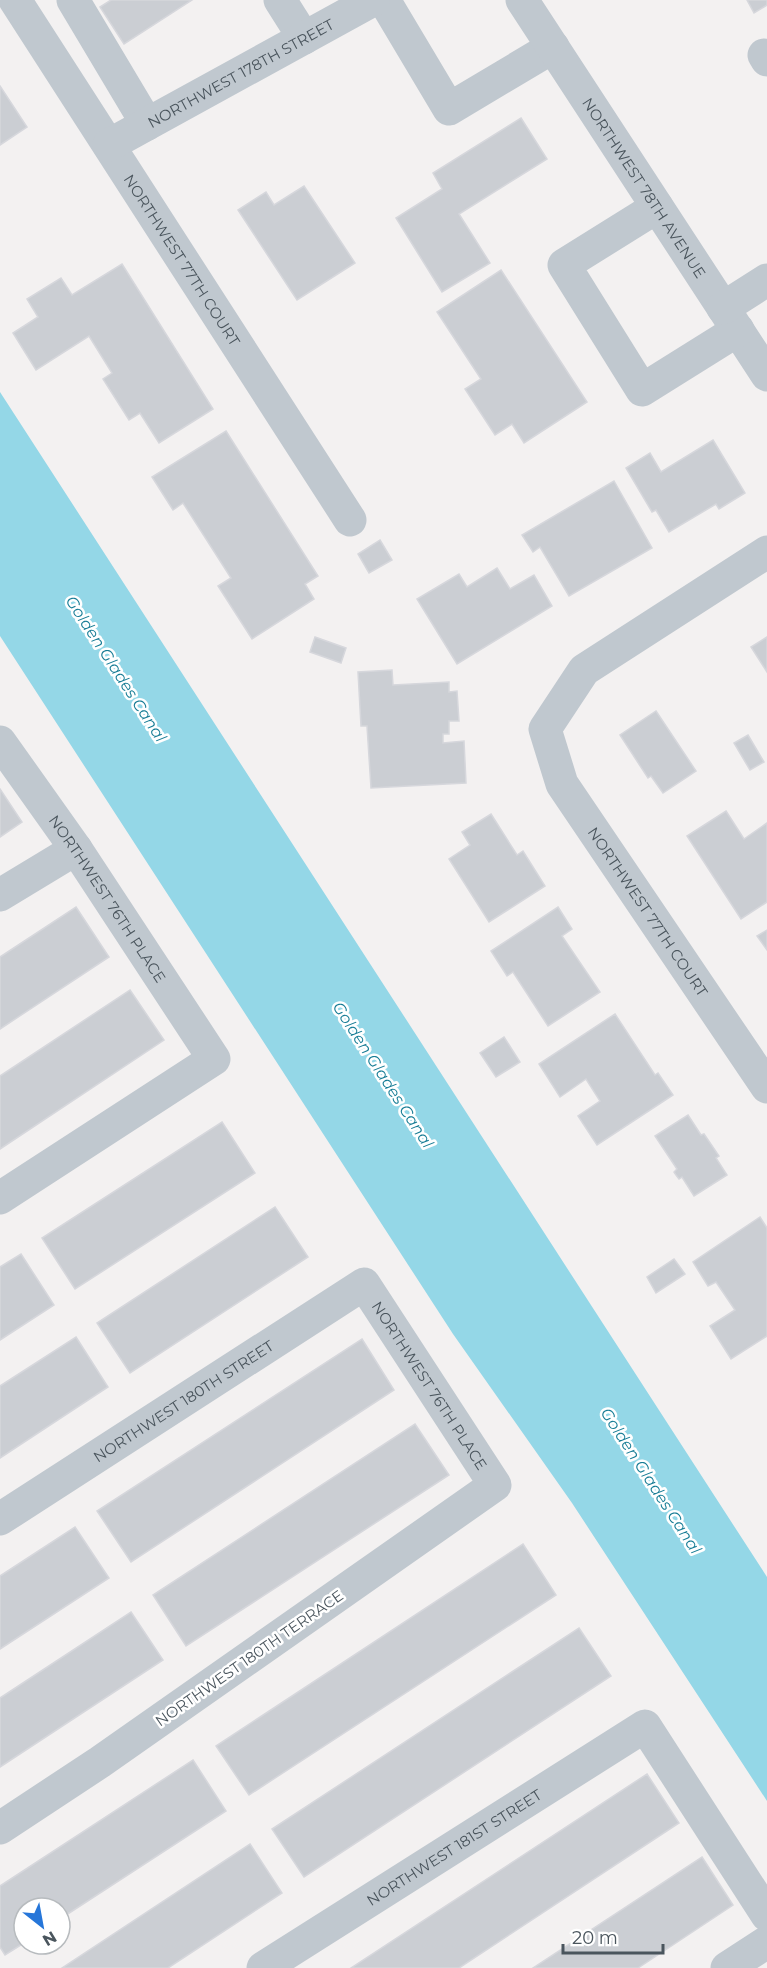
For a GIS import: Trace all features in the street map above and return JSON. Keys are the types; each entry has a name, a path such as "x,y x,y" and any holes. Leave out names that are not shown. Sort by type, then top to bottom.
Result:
{"street":[{"name":"NORTHWEST 77TH COURT","path":"15,0 350,520"},
{"path":"73,0 147,124"},
{"path":"280,0 304,38"},
{"name":"NORTHWEST 178TH STREET","path":"109,146 373,0"},
{"path":"384,0 449,109 553,47"},
{"name":"NORTHWEST 78TH AVENUE","path":"522,0 767,375"},
{"path":"657,207 564,265 642,390 730,319 767,280"},
{"name":"NORTHWEST 77TH COURT","path":"767,552 584,670 545,729 562,784 767,1087"},
{"name":"NORTHWEST 76TH PLACE","path":"0,742 76,849 214,1059 0,1198"},
{"path":"0,896 76,849"},
{"name":"NORTHWEST 76TH PLACE","path":"364,1284 495,1485"},
{"name":"NORTHWEST 180TH STREET","path":"0,1519 364,1284"},
{"name":"NORTHWEST 180TH TERRACE","path":"0,1828 146,1730 495,1485"},
{"name":"NORTHWEST 181ST STREET","path":"263,1968 645,1726 767,1915"},
{"path":"727,1968 767,1942"}],"water":[{"name":"Golden Glades Canal","path":"0,392 767,1577 767,1801 572,1503 453,1334 0,636"}],"building":[{"path":"111,0 192,0 124,44 100,7"},
{"path":"747,0 767,0 767,5 754,13"},
{"path":"0,86 27,127 0,145"},
{"path":"521,118 547,159 459,214 490,263 442,292 396,218 442,189 433,173"},
{"path":"304,186 355,263 297,300 238,210 266,192 274,205"},
{"path":"122,264 213,409 159,443 140,413 129,420 103,379 112,373 89,336 36,370 13,333 38,317 27,299 61,278 72,295"},
{"path":"501,270 587,402 524,443 512,424 495,435 465,389 481,379 437,312"},
{"path":"226,431 318,576 305,584 314,599 252,639 218,586 231,578 183,503 173,510 152,477"},
{"path":"713,440 745,493 719,509 716,504 669,532 656,510 652,512 626,468 650,453 661,472"},
{"path":"614,481 652,548 569,596 540,547 533,552 522,535"},
{"path":"380,540 392,560 369,573 358,554"},
{"path":"497,568 510,589 534,575 552,606 457,664 417,599 459,574 467,587"},
{"path":"315,637 346,648 341,663 310,652"},
{"path":"767,637 767,672 751,647"},
{"path":"392,670 393,685 449,682 449,692 457,691 459,721 449,721 449,734 443,734 443,743 464,741 466,783 371,788 367,726 361,726 358,672"},
{"path":"656,711 696,771 663,793 651,776 648,778 620,735"},
{"path":"748,735 764,762 750,770 734,743"},
{"path":"0,789 22,822 0,837"},
{"path":"726,811 744,839 767,823 767,902 741,919 687,836"},
{"path":"491,814 517,855 523,851 545,886 489,922 449,859 470,845 462,832"},
{"path":"76,907 109,957 0,1029 0,957"},
{"path":"558,907 572,929 562,936 600,992 548,1026 513,972 507,976 491,951"},
{"path":"767,930 767,950 757,936"},
{"path":"130,990 164,1040 0,1149 0,1076"},
{"path":"615,1014 655,1075 658,1073 673,1095 597,1145 578,1116 600,1101 586,1079 560,1097 539,1064"},
{"path":"504,1037 520,1062 496,1077 480,1053"},
{"path":"688,1115 719,1156 716,1158 727,1175 694,1196 682,1177 679,1179 674,1172 677,1169 655,1136"},
{"path":"222,1122 255,1173 75,1289 42,1238"},
{"path":"275,1207 308,1257 130,1373 97,1323"},
{"path":"760,1217 767,1228 767,1336 731,1359 710,1326 735,1310 716,1282 708,1286 693,1262"},
{"path":"21,1254 54,1305 0,1340 0,1267"},
{"path":"674,1259 685,1274 656,1293 647,1277"},
{"path":"76,1337 108,1387 0,1458 0,1386"},
{"path":"362,1339 394,1390 131,1562 97,1511"},
{"path":"415,1424 449,1475 186,1646 153,1595"},
{"path":"75,1527 109,1578 0,1649 0,1576"},
{"path":"523,1544 556,1595 249,1795 216,1746"},
{"path":"131,1612 163,1660 0,1767 0,1698"},
{"path":"579,1628 611,1676 304,1877 272,1829"},
{"path":"193,1760 226,1811 72,1911 72,1896 12,1896 12,1951 5,1955 0,1947 0,1886"},
{"path":"647,1774 679,1823 459,1968 351,1968"},
{"path":"250,1844 282,1893 168,1968 62,1968"},
{"path":"702,1857 733,1905 638,1968 533,1968"}]}
